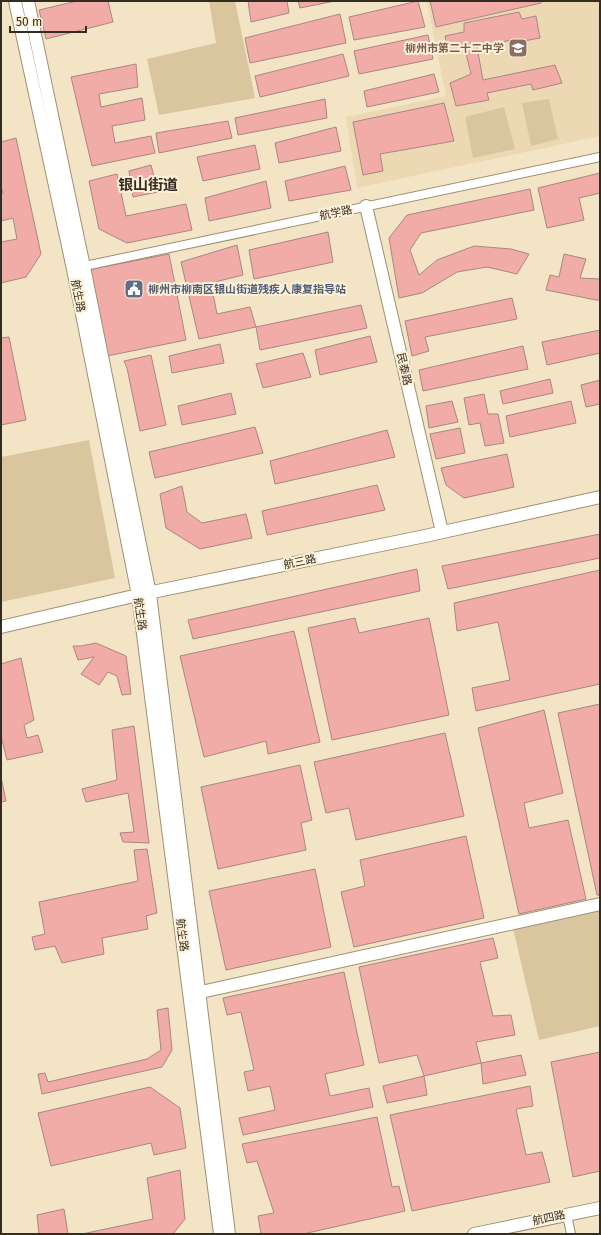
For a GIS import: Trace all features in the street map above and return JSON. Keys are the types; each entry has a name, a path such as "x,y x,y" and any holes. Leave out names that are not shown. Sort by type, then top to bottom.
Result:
{"street":[{"name":"航生路","path":"15,1 78,268"},
{"path":"28,1 78,268 144,594 194,993 220,1234"},
{"name":"航学路","path":"78,268 600,157"},
{"name":"民泰路","path":"366,206 442,532"},
{"name":"航三路","path":"1,627 144,594 442,532 600,497"},
{"path":"194,993 600,904"},
{"path":"194,993 229,1234"},
{"name":"航四路","path":"474,1234 600,1208"},
{"path":"567,1214 572,1234"}],"shaded area":[{"path":"209,1 235,1 255,98 159,115 147,59 216,43"},
{"name":"柳州市第二十二中学","path":"427,1 600,1 600,136 357,188 346,117 446,96"},
{"path":"549,99 558,139 531,146 522,103"},
{"path":"504,107 515,149 473,158 465,117"},
{"path":"89,440 115,578 1,602 1,457"},
{"path":"600,909 600,1026 539,1040 513,928"}],"building":[{"path":"77,1 108,1 113,22 46,39 39,10"},
{"path":"248,1 287,1 289,13 251,22"},
{"path":"298,1 335,1 300,8"},
{"path":"418,1 425,27 354,40 349,17"},
{"path":"430,1 541,1 541,3 436,27"},
{"path":"519,12 522,19 536,16 540,38 513,43 512,40 477,47 483,80 555,65 562,83 533,90 531,84 487,93 489,100 456,106 450,83 471,74 465,49 448,52 445,36 464,32 464,23"},
{"path":"340,14 346,43 250,63 245,38"},
{"path":"428,35 433,59 359,74 354,51"},
{"path":"343,54 349,76 260,97 255,76"},
{"path":"136,64 138,87 99,94 101,107 142,98 145,120 112,126 115,143 151,136 155,153 92,166 71,77"},
{"path":"434,74 439,92 367,107 364,91"},
{"path":"325,99 327,118 238,135 235,118"},
{"path":"444,103 454,141 380,154 383,171 363,175 353,122"},
{"path":"228,121 232,138 159,153 156,133"},
{"path":"336,127 341,151 279,163 275,143"},
{"path":"16,138 41,254 26,277 1,283 1,242 17,239 13,218 1,221 1,194 3,193 1,186 1,142"},
{"path":"255,145 260,169 203,181 197,157"},
{"path":"151,165 158,192 133,197 129,171"},
{"path":"345,166 351,190 289,201 285,181"},
{"path":"600,173 600,193 579,198 584,220 547,228 538,188"},
{"path":"117,174 126,216 186,204 192,230 127,243 99,229 89,181"},
{"path":"266,181 271,208 209,221 205,198"},
{"path":"530,189 534,210 421,233 410,250 419,275 437,260 474,246 511,249 529,254 517,274 487,267 457,272 422,293 399,298 389,238 407,215"},
{"path":"328,232 333,262 254,279 249,250"},
{"path":"237,245 243,275 211,283 217,314 250,307 256,327 199,339 181,262"},
{"name":"柳州市柳南区银山街道残疾人康复指导站","path":"169,254 186,340 107,356 88,270"},
{"path":"564,254 586,259 580,278 600,279 600,300 546,290 550,275 559,277"},
{"path":"512,298 517,319 425,337 429,351 412,356 405,321"},
{"path":"361,305 367,328 260,350 256,327"},
{"path":"600,330 600,353 547,365 542,342"},
{"path":"370,336 377,362 320,375 315,350"},
{"path":"9,337 26,420 1,425 1,338"},
{"path":"220,344 224,363 172,373 169,356"},
{"path":"523,346 528,369 423,391 419,370"},
{"path":"303,353 311,377 263,388 256,364"},
{"path":"151,355 166,425 140,431 127,368 124,361"},
{"path":"550,379 553,393 503,404 500,391"},
{"path":"600,380 600,404 586,407 581,385"},
{"path":"231,393 236,414 182,425 178,406"},
{"path":"484,394 488,414 498,414 504,443 485,446 480,423 469,425 464,398"},
{"path":"452,401 458,422 429,428 426,406"},
{"path":"571,401 576,423 510,437 506,416"},
{"path":"255,427 263,453 155,478 149,452"},
{"path":"460,428 465,453 436,459 430,434"},
{"path":"387,430 395,457 275,484 270,461"},
{"path":"507,454 514,487 464,498 446,485 441,468"},
{"path":"377,485 385,510 267,535 262,511"},
{"path":"182,486 187,512 202,523 246,514 252,538 200,549 166,528 160,494"},
{"path":"600,534 600,558 448,589 442,566"},
{"path":"417,569 420,591 193,639 188,620"},
{"path":"600,570 600,684 476,711 472,688 510,680 498,622 457,631 454,603"},
{"path":"355,618 359,633 429,618 449,715 332,740 308,628"},
{"path":"294,631 320,742 268,754 266,741 204,757 180,656"},
{"path":"96,643 126,656 131,694 122,695 117,676 108,672 99,685 81,674 94,657 78,660 73,646"},
{"path":"21,658 34,720 24,725 27,738 38,735 43,752 7,760 1,736 1,664"},
{"path":"600,704 600,895 597,895 558,713"},
{"path":"544,710 563,793 524,803 529,828 568,820 586,899 519,914 478,728"},
{"path":"134,726 149,843 123,842 120,833 134,832 128,793 86,802 82,789 117,780 112,730"},
{"path":"445,733 464,816 356,840 349,808 326,813 314,762"},
{"path":"300,765 312,820 301,823 306,850 218,869 201,787"},
{"path":"1,777 6,801 1,802"},
{"path":"466,836 484,918 354,947 341,892 365,886 360,860"},
{"path":"147,849 157,913 146,916 148,929 102,938 104,954 62,963 55,946 35,950 32,937 45,934 39,902 138,881 134,850"},
{"path":"315,869 331,947 226,970 209,891"},
{"path":"493,938 498,958 480,962 493,1016 511,1015 515,1035 476,1042 481,1063 424,1076 417,1055 379,1063 359,967"},
{"path":"344,972 364,1065 325,1074 330,1096 369,1088 373,1107 243,1135 239,1118 275,1110 270,1086 248,1091 244,1072 254,1070 241,1012 227,1015 223,998"},
{"path":"168,1008 172,1050 162,1067 42,1094 38,1074 45,1073 48,1082 147,1059 161,1050 157,1010"},
{"path":"600,1052 600,1171 573,1177 551,1062"},
{"path":"521,1055 526,1075 483,1084 481,1063"},
{"path":"424,1076 427,1095 387,1103 383,1086"},
{"path":"530,1086 533,1106 516,1109 526,1155 542,1152 550,1182 412,1211 390,1115"},
{"path":"150,1087 180,1108 186,1148 154,1155 151,1143 51,1166 38,1113"},
{"path":"377,1117 392,1187 399,1186 405,1211 303,1234 261,1234 258,1216 274,1213 257,1161 247,1163 242,1144"},
{"path":"180,1170 185,1219 173,1234 82,1234 153,1219 147,1178"},
{"path":"64,1209 68,1234 39,1234 37,1215"}],"place":[{"name":"柳州市第二十二中学","path":"518,48"},
{"name":"柳州市柳南区银山街道残疾人康复指导站","path":"134,289"}],"district":[{"name":"银山街道","path":"148,185"}]}
